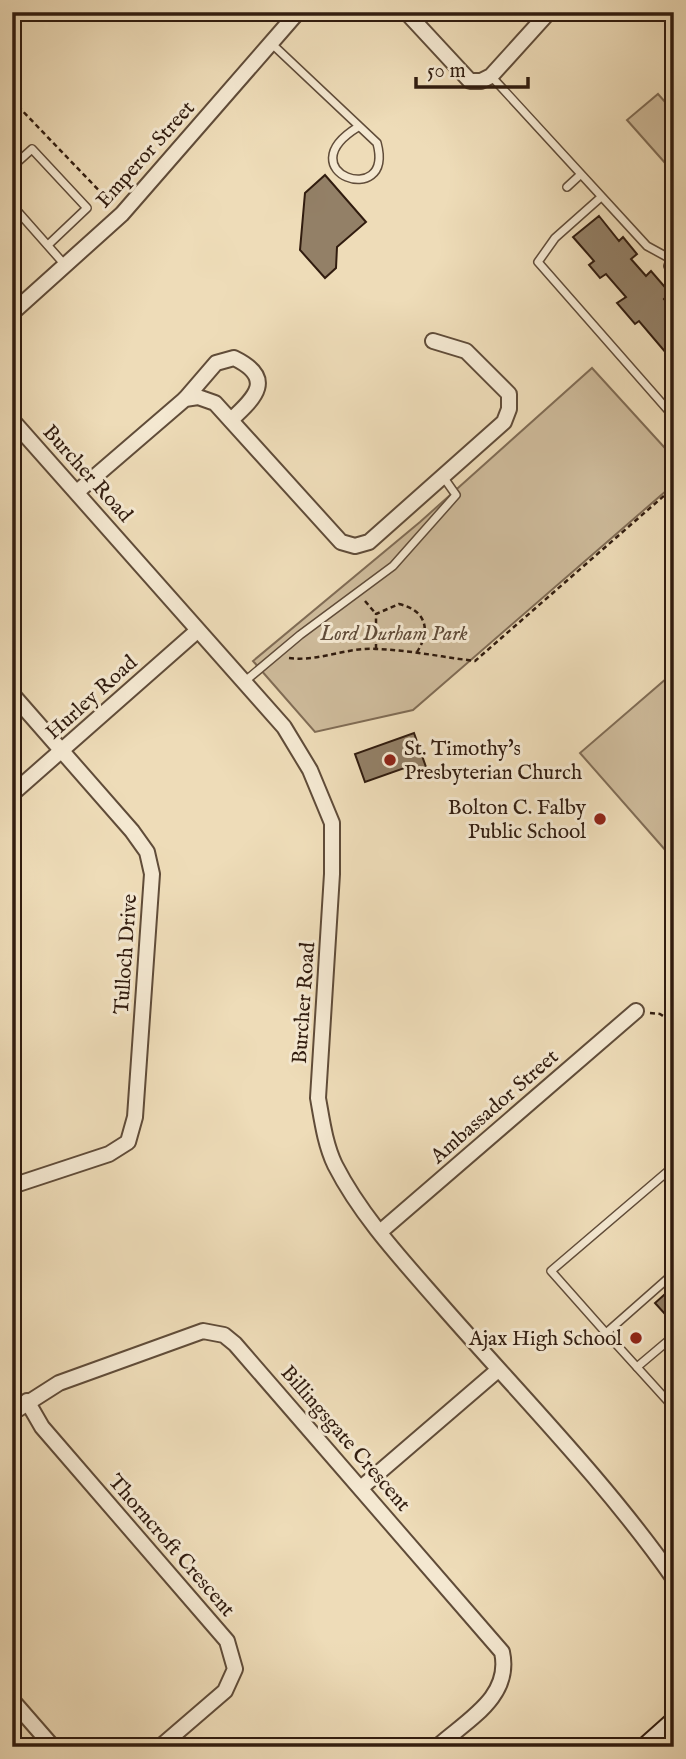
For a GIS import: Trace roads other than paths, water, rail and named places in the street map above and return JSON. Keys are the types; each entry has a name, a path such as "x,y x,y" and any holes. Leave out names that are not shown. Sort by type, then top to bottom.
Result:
{"main road":[{"path":"646,1747 674,1722"}],"street":[{"name":"Emperor Street","path":"12,313 122,214 298,12"},
{"path":"407,12 470,81 481,81 491,76 550,12"},
{"path":"185,399 198,397 215,403 341,542 355,546 369,542 444,478 504,422 509,409 509,394 466,351 433,341"},
{"path":"77,492 185,399 216,363 234,358 252,367 258,381 256,397 231,420"},
{"name":"Burcher Road","path":"12,420 284,727 310,770 332,823 332,874 318,1098 334,1162 380,1232 625,1512 674,1579"},
{"name":"Hurley Road","path":"12,794 197,631"},
{"name":"Tulloch Drive","path":"12,694 132,831 147,852 152,874 135,1117 128,1142 109,1154 12,1186"},
{"name":"Ambassador Street","path":"380,1232 636,1011"},
{"name":"Billingsgate Crescent","path":"12,1413 59,1383 181,1338 203,1331 224,1335 244,1354 362,1488 502,1652 506,1669 503,1684 493,1697 437,1747"},
{"path":"362,1488 498,1370"},
{"name":"Thorncroft Crescent","path":"27,1401 42,1427 227,1641 235,1669 225,1691 160,1747"},
{"path":"12,1700 53,1747"}],"lane":[{"path":"272,44 377,143 381,156 377,169 368,178 355,181 342,177 335,169 332,157 344,136 358,127"},
{"path":"491,76 600,198 647,246 669,258"},
{"path":"12,167 33,149 88,208 48,245"},
{"path":"567,187 580,175"},
{"path":"600,198 555,238 538,262 674,417"},
{"path":"12,205 66,266"},
{"path":"674,250 669,258 670,274 674,281"},
{"path":"244,682 393,566 456,495 444,478"},
{"path":"672,1171 551,1271 674,1408"},
{"path":"606,1333 674,1273"},
{"path":"637,1367 669,1340"}],"place":[{"name":"St. Timothy's Presbyterian Church","path":"390,760"},
{"name":"Bolton C. Falby Public School","path":"600,819"},
{"name":"Ajax High School","path":"636,1338"}],"park label":[{"name":"Lord Durham Park","path":"394,633"}]}
